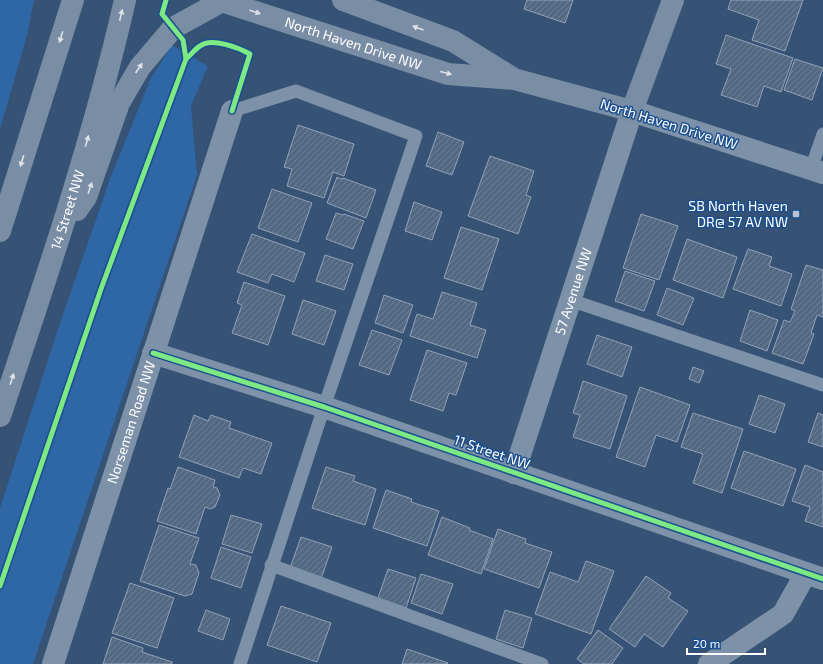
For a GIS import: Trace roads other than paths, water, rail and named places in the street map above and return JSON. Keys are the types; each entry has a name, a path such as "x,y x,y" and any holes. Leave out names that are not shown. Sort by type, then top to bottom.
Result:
{"main road":[{"path":"0,230 73,0"},
{"name":"14 Street NW","path":"0,416 61,232 116,40 125,0"},
{"name":"North Haven Drive NW","path":"343,0 454,41 514,79"},
{"path":"632,110 673,0"},
{"path":"61,232 86,197 119,103 140,67 173,28 220,1"},
{"name":"North Haven Drive NW","path":"220,1 448,74 514,79 632,110"}],"street":[{"name":"North Haven Drive NW","path":"632,110 817,171"},
{"name":"57 Avenue NW","path":"514,473 632,110"},
{"name":"Norseman Road NW","path":"53,664 152,354 232,111"},
{"name":"11 Street NW","path":"152,354 324,407 815,576"},
{"path":"710,664 783,614 815,576"}],"lane":[{"path":"232,111 296,91 416,136 271,565 240,664"},
{"path":"817,171 823,134"},
{"path":"570,300 823,385"},
{"path":"271,565 542,664"}],"place":[{"name":"SB North Haven DR@ 57 AV NW","path":"796,214"}]}
